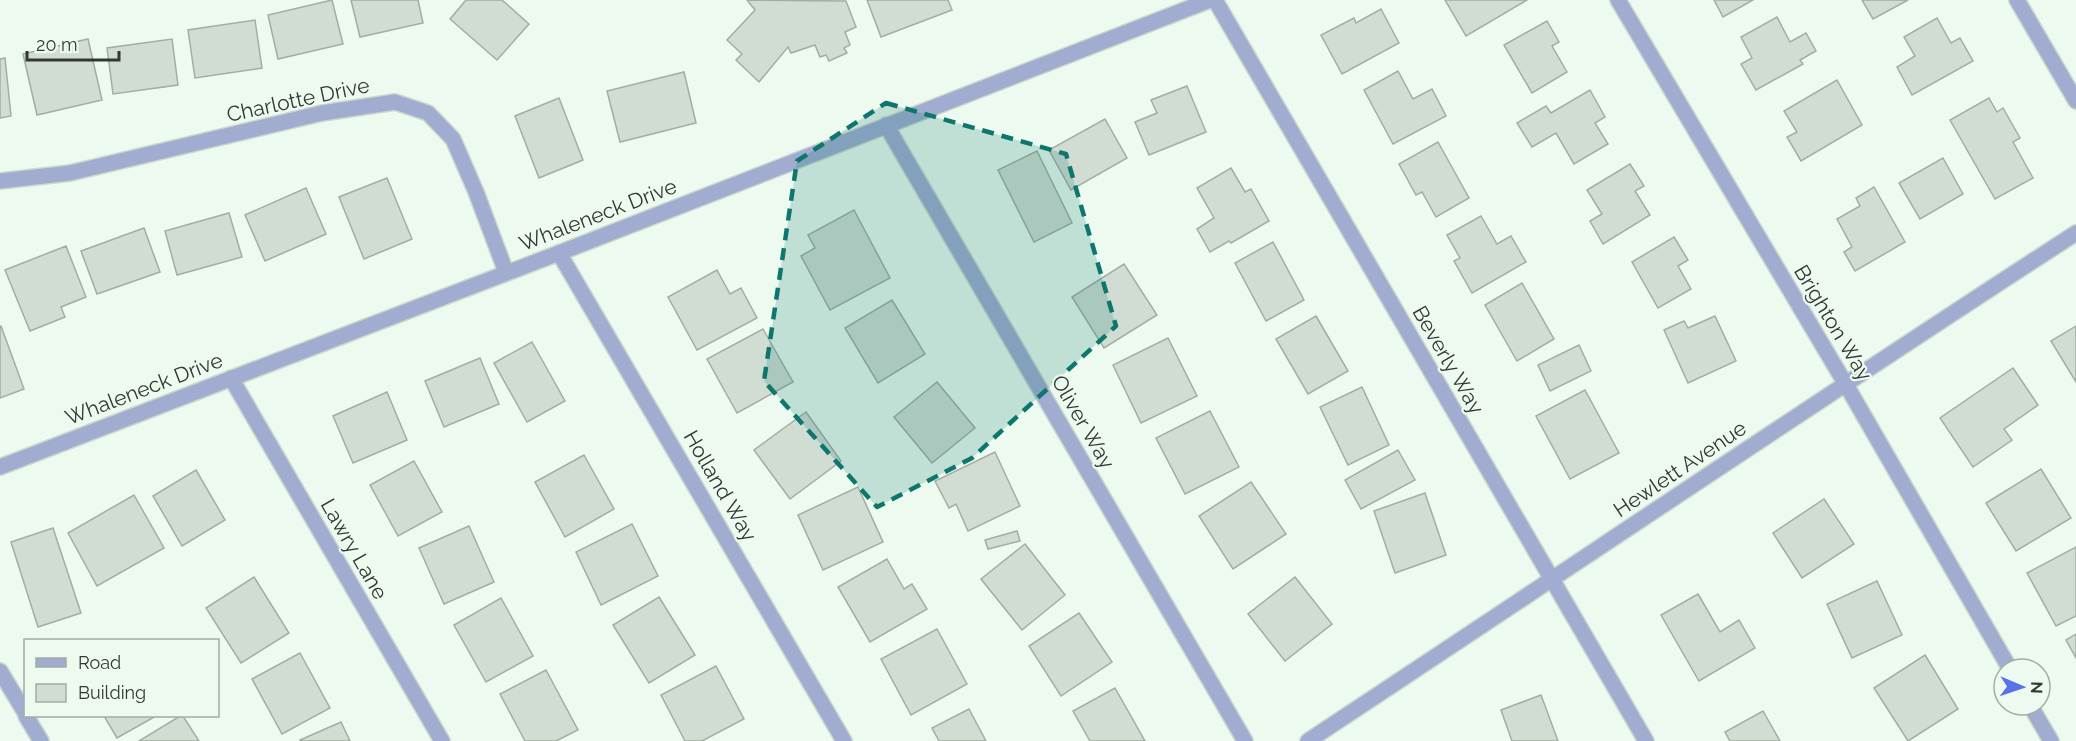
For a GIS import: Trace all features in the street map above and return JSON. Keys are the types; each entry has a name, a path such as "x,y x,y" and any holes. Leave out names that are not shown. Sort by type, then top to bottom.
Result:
{"street":[{"name":"Whaleneck Drive","path":"0,467 1210,0"},
{"name":"Beverly Way","path":"1215,0 1646,741"},
{"name":"Brighton Way","path":"1618,0 1845,383 2003,657"},
{"path":"2018,0 2076,101"},
{"name":"Charlotte Drive","path":"0,181 70,173 322,113 395,102 428,113 453,139 506,272"},
{"name":"Oliver Way","path":"886,125 1245,741"},
{"name":"Hewlett Avenue","path":"1308,741 1845,383 2076,233"},
{"name":"Holland Way","path":"559,253 844,741"},
{"name":"Lawry Lane","path":"231,378 442,741"},
{"path":"0,671 24,712"},
{"path":"27,717 41,741"},
{"path":"2037,717 2051,741"}],"highlighted area":[{"path":"886,103 1066,154 1116,326 972,458 877,507 764,381 797,161"}],"building":[{"path":"332,0 343,44 278,59 268,15"},
{"path":"351,0 418,0 423,23 360,37"},
{"path":"466,0 502,0 529,24 497,60 450,19"},
{"path":"747,0 846,1 856,27 845,32 850,45 844,48 847,53 829,61 826,55 820,57 815,45 791,53 788,47 759,82 736,60 742,54 727,40 755,10"},
{"path":"867,0 948,0 952,10 881,37"},
{"path":"1445,0 1527,0 1466,36"},
{"path":"1714,0 1753,0 1723,17"},
{"path":"1862,0 1908,0 1873,19"},
{"path":"1381,9 1399,43 1342,74 1321,35 1354,18 1356,23"},
{"path":"1777,17 1790,42 1806,33 1816,51 1800,60 1803,64 1756,90 1741,64 1752,58 1741,37"},
{"path":"1937,18 1951,43 1960,38 1973,61 1912,95 1897,67 1915,56 1904,37"},
{"path":"255,20 262,68 195,78 188,30"},
{"path":"1547,21 1559,42 1552,46 1567,72 1532,93 1504,45"},
{"path":"88,39 102,100 37,115 23,54"},
{"path":"172,39 178,85 113,94 107,48"},
{"path":"5,58 11,116 0,118 0,59"},
{"path":"1398,71 1413,99 1432,89 1446,116 1393,144 1364,90"},
{"path":"684,72 696,123 620,142 607,91"},
{"path":"1837,80 1862,125 1801,161 1787,137 1797,132 1784,111"},
{"path":"1187,86 1206,132 1149,155 1135,122 1157,113 1151,100"},
{"path":"1590,90 1605,117 1595,123 1608,144 1574,164 1556,133 1532,147 1517,123 1546,106 1551,113"},
{"path":"559,98 583,160 539,178 515,116"},
{"path":"1989,98 1997,112 2003,108 2020,138 2013,142 2033,178 1995,199 1950,120"},
{"path":"1105,119 1127,158 1071,190 1049,150"},
{"path":"1438,142 1469,198 1436,217 1422,192 1416,195 1399,164"},
{"path":"1037,151 1072,223 1034,242 998,170"},
{"path":"1943,158 1963,194 1920,219 1899,183"},
{"path":"1630,164 1644,186 1635,191 1650,215 1603,244 1590,221 1602,214 1587,190"},
{"path":"1231,168 1245,192 1251,189 1269,221 1231,243 1229,241 1210,252 1197,229 1214,218 1197,188"},
{"path":"387,178 412,239 364,259 339,197"},
{"path":"1874,187 1905,242 1855,271 1844,252 1852,247 1837,219 1860,206 1856,198"},
{"path":"306,188 326,234 265,261 245,215"},
{"path":"854,210 890,278 830,310 801,256 815,248 808,235"},
{"path":"229,213 242,257 177,275 165,231"},
{"path":"1481,216 1497,244 1511,236 1526,262 1472,293 1454,261 1460,258 1447,235"},
{"path":"144,228 160,272 97,294 81,251"},
{"path":"1674,237 1688,260 1678,266 1691,289 1658,308 1632,262"},
{"path":"1273,242 1304,300 1266,321 1235,263"},
{"path":"66,246 86,297 61,307 65,317 30,331 5,270"},
{"path":"1124,264 1157,315 1104,348 1072,297"},
{"path":"717,270 730,294 741,288 757,318 697,350 668,297"},
{"path":"1522,283 1554,339 1517,361 1485,305"},
{"path":"892,300 925,354 878,383 845,328"},
{"path":"1316,316 1348,371 1308,394 1276,339"},
{"path":"1715,316 1736,361 1688,383 1664,330 1684,321 1688,328"},
{"path":"2076,326 2076,382 2051,341"},
{"path":"0,327 24,389 0,398"},
{"path":"763,329 793,382 737,413 707,359"},
{"path":"1168,338 1197,396 1141,423 1113,365"},
{"path":"532,342 565,401 527,422 494,363"},
{"path":"1579,345 1591,371 1550,391 1538,365"},
{"path":"480,358 499,404 444,427 425,381"},
{"path":"2013,368 2038,405 2004,429 2012,440 1973,467 1940,418"},
{"path":"937,382 975,428 932,463 894,417"},
{"path":"1362,387 1389,445 1348,465 1320,407"},
{"path":"1585,390 1619,453 1570,479 1536,416"},
{"path":"387,392 407,440 353,463 333,416"},
{"path":"1210,411 1239,467 1185,494 1156,438"},
{"path":"806,412 841,461 790,499 754,450"},
{"path":"1398,450 1415,480 1361,509 1345,480"},
{"path":"995,452 1020,506 968,531 956,504 949,508 935,481"},
{"path":"584,455 614,509 565,537 535,482"},
{"path":"414,461 442,512 398,536 370,485"},
{"path":"2041,469 2071,518 2016,551 1986,503"},
{"path":"196,470 225,520 182,546 153,496"},
{"path":"1251,482 1286,534 1233,569 1199,516"},
{"path":"858,487 883,542 823,570 798,515"},
{"path":"1425,493 1446,555 1395,573 1374,511"},
{"path":"134,495 164,548 97,586 68,533"},
{"path":"1824,499 1854,544 1802,578 1773,533"},
{"path":"632,524 658,576 601,605 576,552"},
{"path":"469,526 494,582 444,604 419,548"},
{"path":"53,528 81,613 38,627 11,542"},
{"path":"1017,531 1020,541 988,549 985,540"},
{"path":"1025,544 1065,595 1022,630 981,579"},
{"path":"2076,547 2076,616 2056,626 2027,573"},
{"path":"887,559 904,589 912,584 927,609 870,642 838,587"},
{"path":"254,577 289,633 241,663 206,608"},
{"path":"1295,577 1332,624 1285,661 1248,614"},
{"path":"1877,581 1902,635 1852,658 1827,604"},
{"path":"1698,594 1720,632 1739,620 1755,648 1699,681 1661,615"},
{"path":"659,597 695,655 649,683 613,625"},
{"path":"501,598 533,656 486,682 454,625"},
{"path":"1079,613 1112,662 1061,696 1029,646"},
{"path":"937,629 967,684 911,715 881,659"},
{"path":"2076,634 2076,658 2066,640"},
{"path":"300,653 330,708 282,734 252,679"},
{"path":"1925,655 1958,709 1908,741 1874,688"},
{"path":"716,666 744,719 702,741 685,741 661,695"},
{"path":"546,670 578,730 556,741 525,741 500,694"},
{"path":"1115,688 1145,741 1090,741 1073,711"},
{"path":"1541,695 1558,741 1512,741 1501,710"},
{"path":"969,709 986,741 939,741 932,728"},
{"path":"1763,711 1780,741 1730,741 1725,732"},
{"path":"105,717 154,717 117,738"},
{"path":"178,717 184,717 199,741 139,741"},
{"path":"341,722 350,741 300,741 300,740"}]}
